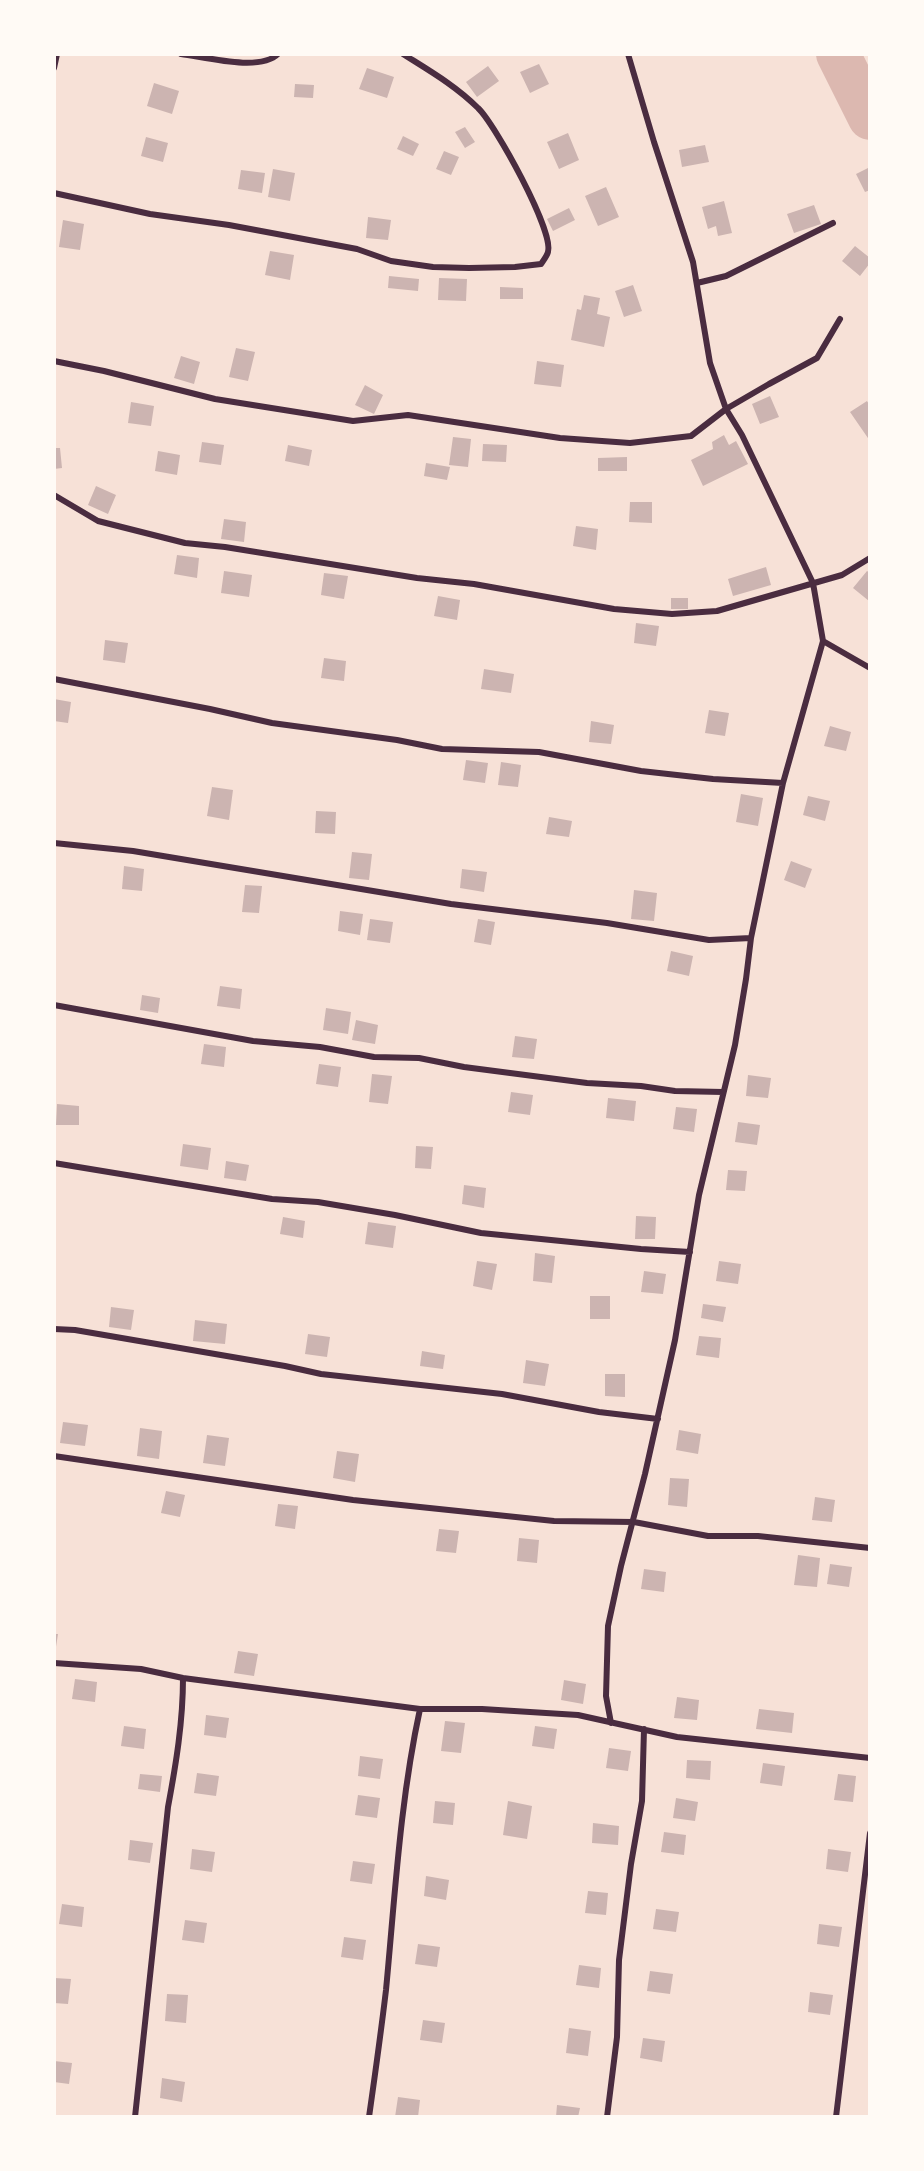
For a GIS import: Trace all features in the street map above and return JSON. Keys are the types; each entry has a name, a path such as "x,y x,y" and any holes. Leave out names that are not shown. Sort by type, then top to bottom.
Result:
{"street":[{"path":"54,68 57,54"},
{"path":"182,54 255,64 278,54"},
{"path":"54,193 150,214 229,225 357,249 391,261 433,267 469,268 540,264 548,252 547,233 532,198 481,110 453,85 403,54"},
{"path":"611,1722 606,1696 608,1626 675,1340 699,1195 737,1034 751,938 783,783 823,641 813,583 742,435 726,409 710,363 693,262 628,54"},
{"path":"696,283 726,276 833,223"},
{"path":"54,361 215,399 353,421 408,415 560,438 630,443 691,436 726,409 817,358 840,319"},
{"path":"54,495 98,520 185,543 225,547 417,578 474,584 614,609 672,614 717,611 842,575 870,558"},
{"path":"823,641 870,668"},
{"path":"54,679 272,723 442,748 538,752 641,771 713,779 783,783"},
{"path":"54,843 133,851 451,904 607,923 709,940 751,938"},
{"path":"54,1005 253,1041 320,1047 374,1057 419,1058 464,1067 587,1083 641,1086 675,1091 723,1092"},
{"path":"54,1163 272,1199 318,1202 482,1233 690,1252"},
{"path":"54,1329 75,1330 321,1374 491,1392 599,1412 658,1419"},
{"path":"54,1456 353,1500 554,1521 634,1522 708,1536 758,1536 870,1548"},
{"path":"54,1663 141,1669 183,1678 420,1709 482,1709 578,1714 677,1737 870,1758"},
{"path":"135,2117 168,1807 183,1712 183,1678"},
{"path":"369,2117 385,1992 402,1818 420,1709"},
{"path":"607,2117 617,2037 620,1960 631,1864 642,1801 644,1729"},
{"path":"836,2117 870,1833"}],"building":[{"path":"539,64 549,84 530,93 520,72"},
{"path":"488,66 499,81 477,97 466,82"},
{"path":"367,68 394,77 387,98 359,89"},
{"path":"154,83 179,91 172,114 147,106"},
{"path":"295,84 314,85 313,98 294,97"},
{"path":"465,127 475,142 465,148 455,132"},
{"path":"568,133 579,160 559,169 547,142"},
{"path":"403,136 419,144 413,156 397,149"},
{"path":"146,137 168,143 163,162 141,156"},
{"path":"705,145 709,162 682,167 679,150"},
{"path":"444,151 459,157 451,175 436,169"},
{"path":"870,167 870,190 865,192 856,174"},
{"path":"273,169 295,173 290,201 268,197"},
{"path":"241,170 265,173 262,193 238,189"},
{"path":"606,187 619,217 598,226 585,196"},
{"path":"724,201 732,233 718,236 716,226 708,229 702,207"},
{"path":"814,205 821,224 794,233 787,214"},
{"path":"569,208 575,220 553,231 547,219"},
{"path":"368,217 391,220 388,240 366,238"},
{"path":"63,220 84,224 80,250 59,247"},
{"path":"855,246 870,258 870,263 860,276 842,261"},
{"path":"270,251 294,255 290,280 265,275"},
{"path":"389,276 419,279 418,291 388,288"},
{"path":"439,278 467,279 466,301 438,300"},
{"path":"633,285 642,311 624,317 615,291"},
{"path":"500,287 523,288 523,299 500,299"},
{"path":"584,295 600,298 597,314 610,317 604,347 571,340 577,309 581,310"},
{"path":"236,348 255,352 248,381 229,377"},
{"path":"181,356 200,362 194,384 174,378"},
{"path":"537,361 564,365 561,387 534,384"},
{"path":"365,385 383,395 374,414 355,405"},
{"path":"770,396 779,417 760,424 752,404"},
{"path":"867,401 870,406 870,441 850,412"},
{"path":"131,402 154,406 151,426 128,423"},
{"path":"724,435 729,445 736,441 748,464 703,486 691,460 713,449 712,442"},
{"path":"453,437 471,439 468,467 449,465"},
{"path":"202,442 224,445 221,465 199,462"},
{"path":"483,444 507,445 506,462 482,461"},
{"path":"288,445 312,450 309,466 285,461"},
{"path":"54,448 60,448 62,468 54,469"},
{"path":"158,451 180,455 177,475 155,471"},
{"path":"627,457 627,471 598,471 598,458"},
{"path":"426,463 450,467 447,480 424,476"},
{"path":"96,486 116,495 108,514 88,505"},
{"path":"630,502 652,502 652,523 629,522"},
{"path":"224,519 246,522 244,542 221,539"},
{"path":"576,526 598,529 596,550 573,546"},
{"path":"177,555 199,558 197,578 174,574"},
{"path":"766,567 771,585 733,596 728,579"},
{"path":"224,571 252,575 249,597 221,593"},
{"path":"867,571 870,573 869,601 853,588"},
{"path":"324,573 348,576 344,599 321,595"},
{"path":"438,596 460,600 457,620 434,616"},
{"path":"671,598 688,598 688,609 671,609"},
{"path":"636,623 659,626 656,646 634,643"},
{"path":"105,640 128,643 125,663 103,660"},
{"path":"324,658 346,661 344,681 321,678"},
{"path":"484,669 514,674 511,693 481,689"},
{"path":"54,699 71,702 68,723 54,721"},
{"path":"709,710 729,713 725,736 705,733"},
{"path":"591,721 614,725 611,744 589,742"},
{"path":"830,726 851,732 846,751 824,746"},
{"path":"466,760 488,763 485,783 463,780"},
{"path":"501,762 521,765 518,787 498,785"},
{"path":"212,787 233,790 229,820 207,816"},
{"path":"741,794 763,798 758,826 736,822"},
{"path":"808,796 830,801 825,821 803,815"},
{"path":"316,811 336,812 335,834 315,833"},
{"path":"549,817 572,821 569,837 546,834"},
{"path":"352,852 372,854 369,880 349,878"},
{"path":"791,861 812,869 805,888 784,880"},
{"path":"124,866 144,869 142,891 122,889"},
{"path":"462,869 487,872 484,892 460,888"},
{"path":"245,885 262,886 259,913 242,912"},
{"path":"634,890 657,893 654,921 631,919"},
{"path":"340,911 363,914 360,935 338,931"},
{"path":"370,919 393,922 390,943 367,940"},
{"path":"478,919 495,922 491,945 474,942"},
{"path":"671,951 693,956 689,976 667,971"},
{"path":"220,986 242,989 240,1009 217,1006"},
{"path":"142,995 160,998 158,1013 140,1010"},
{"path":"326,1008 351,1012 348,1034 323,1030"},
{"path":"356,1020 378,1025 375,1044 352,1040"},
{"path":"515,1036 537,1039 534,1059 512,1057"},
{"path":"204,1044 226,1047 224,1067 201,1064"},
{"path":"319,1064 341,1067 338,1087 316,1084"},
{"path":"372,1074 392,1076 388,1104 369,1102"},
{"path":"748,1075 771,1078 768,1098 746,1096"},
{"path":"511,1092 533,1095 530,1115 508,1112"},
{"path":"608,1098 636,1101 634,1121 606,1118"},
{"path":"57,1104 79,1106 79,1125 56,1125"},
{"path":"676,1107 697,1109 694,1132 673,1129"},
{"path":"738,1122 760,1125 757,1145 735,1142"},
{"path":"183,1144 211,1148 208,1170 180,1166"},
{"path":"416,1146 433,1147 431,1169 415,1168"},
{"path":"226,1161 249,1165 246,1181 224,1178"},
{"path":"728,1170 747,1171 745,1191 726,1190"},
{"path":"464,1185 486,1188 484,1208 462,1204"},
{"path":"636,1216 656,1217 655,1239 635,1239"},
{"path":"283,1217 305,1221 303,1238 280,1234"},
{"path":"368,1222 396,1226 393,1248 365,1244"},
{"path":"535,1253 555,1256 552,1283 533,1281"},
{"path":"477,1261 497,1264 492,1290 473,1286"},
{"path":"719,1261 741,1264 738,1284 716,1281"},
{"path":"644,1271 666,1274 663,1294 641,1292"},
{"path":"590,1296 610,1296 610,1319 590,1319"},
{"path":"703,1304 726,1307 723,1322 701,1318"},
{"path":"111,1307 134,1310 131,1330 109,1327"},
{"path":"195,1320 227,1324 225,1344 193,1341"},
{"path":"308,1334 330,1337 327,1357 305,1354"},
{"path":"699,1336 721,1338 719,1358 696,1355"},
{"path":"422,1351 445,1355 443,1369 420,1366"},
{"path":"526,1360 549,1364 545,1386 523,1383"},
{"path":"605,1374 625,1374 625,1397 605,1396"},
{"path":"63,1422 88,1425 85,1446 60,1443"},
{"path":"140,1428 162,1431 159,1459 137,1456"},
{"path":"679,1430 701,1434 698,1454 676,1450"},
{"path":"207,1435 229,1438 225,1466 203,1463"},
{"path":"337,1451 359,1454 355,1482 333,1478"},
{"path":"670,1478 689,1479 687,1507 668,1505"},
{"path":"166,1491 185,1495 180,1517 161,1513"},
{"path":"815,1497 835,1500 832,1522 812,1520"},
{"path":"278,1504 298,1506 295,1529 275,1526"},
{"path":"439,1529 459,1531 456,1553 436,1551"},
{"path":"519,1538 539,1540 537,1563 517,1561"},
{"path":"798,1555 820,1558 817,1587 794,1585"},
{"path":"830,1564 852,1567 849,1587 827,1584"},
{"path":"644,1569 666,1572 664,1592 641,1589"},
{"path":"54,1634 58,1634 55,1653 54,1653"},
{"path":"238,1651 258,1654 254,1676 234,1673"},
{"path":"75,1679 97,1682 95,1702 72,1699"},
{"path":"564,1680 586,1684 583,1704 561,1700"},
{"path":"677,1697 699,1700 697,1720 674,1718"},
{"path":"759,1709 794,1713 792,1733 756,1729"},
{"path":"206,1715 229,1718 226,1738 204,1735"},
{"path":"445,1721 465,1723 461,1753 441,1751"},
{"path":"124,1726 146,1729 144,1749 121,1746"},
{"path":"535,1726 557,1729 554,1749 532,1746"},
{"path":"609,1748 631,1751 628,1771 606,1768"},
{"path":"360,1756 383,1759 380,1779 358,1776"},
{"path":"687,1760 711,1761 710,1780 686,1778"},
{"path":"763,1763 785,1766 782,1786 760,1783"},
{"path":"197,1773 219,1776 216,1796 194,1793"},
{"path":"140,1774 162,1776 160,1792 138,1789"},
{"path":"838,1774 856,1776 853,1802 834,1800"},
{"path":"358,1795 380,1798 377,1818 355,1815"},
{"path":"676,1798 698,1802 695,1821 673,1818"},
{"path":"435,1801 455,1803 453,1825 433,1823"},
{"path":"508,1801 532,1806 527,1839 503,1835"},
{"path":"593,1823 619,1826 618,1845 592,1843"},
{"path":"664,1832 686,1835 684,1855 661,1852"},
{"path":"130,1840 153,1843 150,1863 128,1860"},
{"path":"192,1849 215,1852 212,1872 190,1869"},
{"path":"828,1849 851,1852 848,1872 826,1869"},
{"path":"353,1861 375,1864 372,1884 350,1881"},
{"path":"426,1876 449,1880 446,1900 424,1896"},
{"path":"588,1891 608,1893 606,1915 585,1913"},
{"path":"62,1904 84,1907 82,1927 59,1924"},
{"path":"656,1909 679,1912 676,1932 653,1929"},
{"path":"185,1920 207,1923 204,1943 182,1940"},
{"path":"819,1924 842,1927 839,1947 817,1944"},
{"path":"344,1937 366,1940 363,1960 341,1957"},
{"path":"418,1944 440,1947 437,1967 415,1964"},
{"path":"579,1965 601,1968 599,1988 576,1985"},
{"path":"650,1971 673,1974 670,1994 647,1991"},
{"path":"54,1978 71,1979 68,2004 54,2003"},
{"path":"810,1992 833,1995 830,2015 808,2012"},
{"path":"167,1994 188,1995 186,2023 165,2021"},
{"path":"423,2020 445,2023 442,2043 420,2040"},
{"path":"569,2028 591,2031 588,2056 566,2053"},
{"path":"643,2038 665,2041 662,2062 640,2058"},
{"path":"54,2061 72,2063 69,2084 54,2082"},
{"path":"162,2078 185,2082 182,2102 160,2098"},
{"path":"398,2097 420,2100 418,2117 395,2117"},
{"path":"557,2105 580,2108 578,2117 556,2117"}],"waterway":[{"path":"838,54 870,118"}]}
